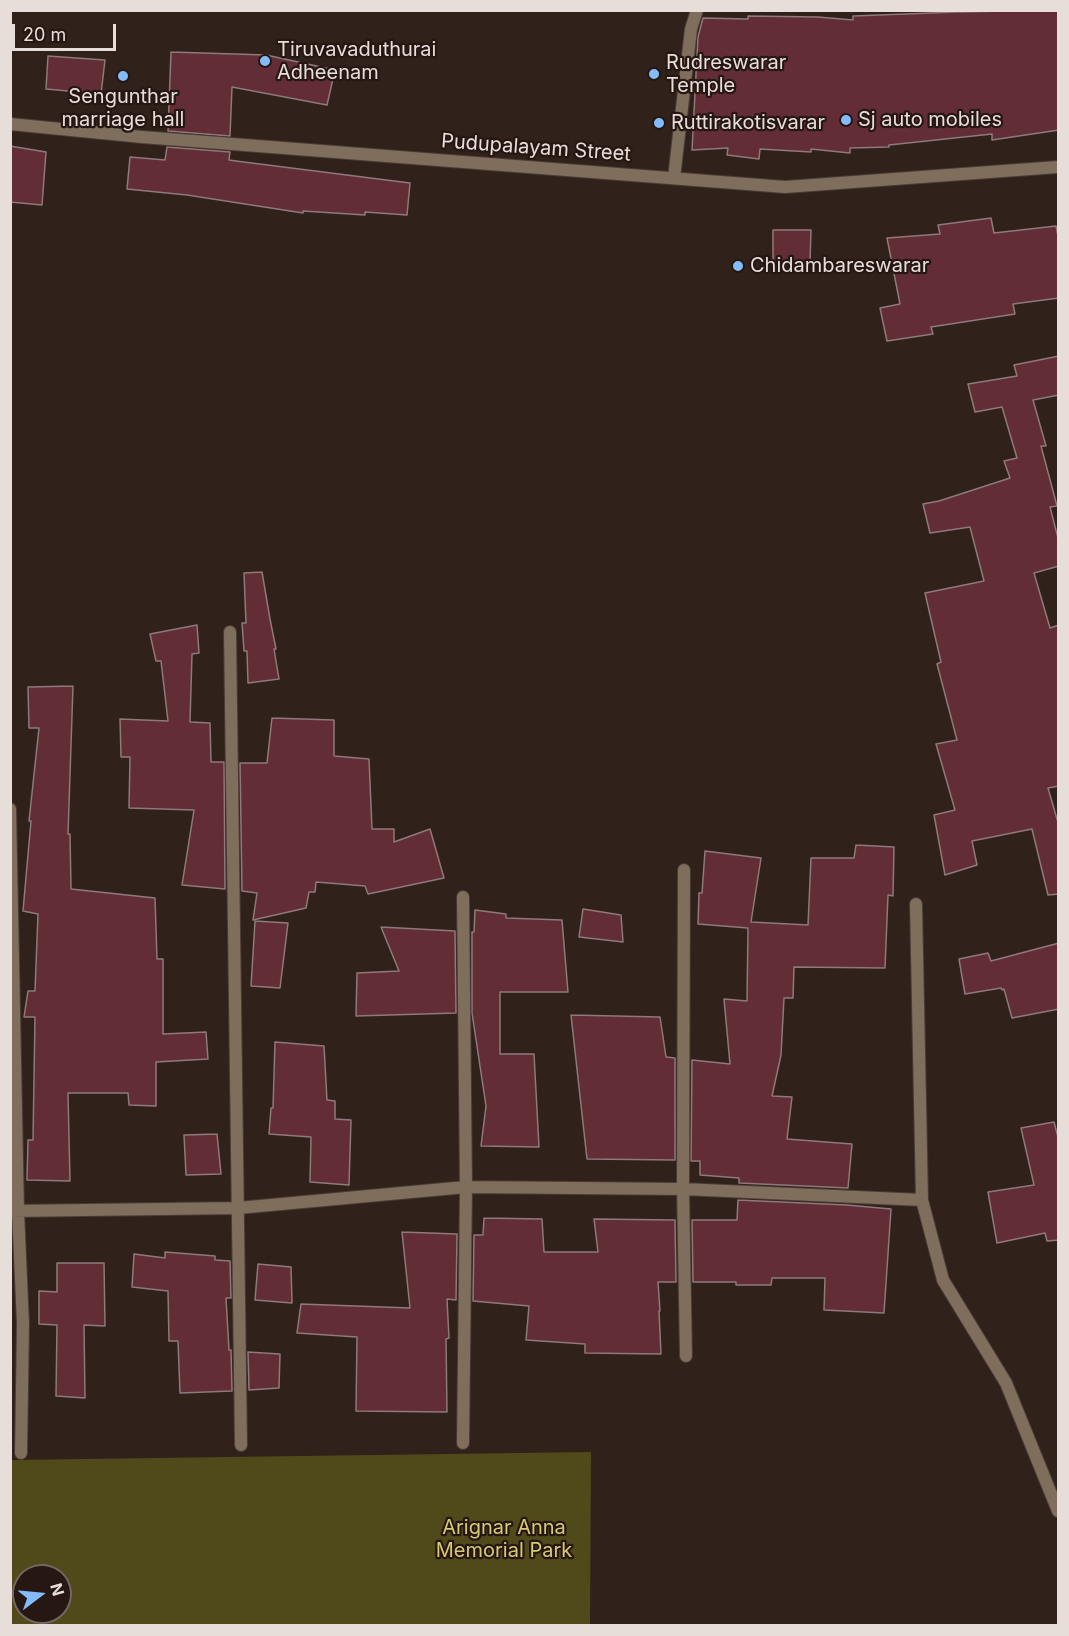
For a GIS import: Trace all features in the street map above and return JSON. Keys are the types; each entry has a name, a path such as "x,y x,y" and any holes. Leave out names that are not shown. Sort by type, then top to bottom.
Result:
{"street":[{"path":"674,178 691,29 697,10"},
{"name":"Pudupalayam Street","path":"10,124 142,137 785,187 1059,167"},
{"path":"230,632 241,1445"},
{"path":"10,809 14,1211 23,1324 21,1454"},
{"path":"684,870 683,1189 686,1356"},
{"path":"463,897 466,1187 463,1443"},
{"path":"916,904 922,1200 943,1280 1006,1383 1059,1512"},
{"path":"14,1211 238,1208 466,1187 683,1189 922,1200"}],"green space":[{"name":"Arignar Anna Memorial Park","path":"591,1452 590,1625 11,1625 11,1460"}],"building":[{"path":"1059,10 1059,130 992,140 992,134 889,145 889,147 850,148 850,153 811,149 811,152 760,149 759,159 727,155 728,148 692,150 698,37 703,18 748,19 748,16 853,20 853,16"},
{"path":"171,52 266,55 335,70 327,105 232,87 230,136 168,131"},
{"path":"48,56 105,60 101,94 46,89"},
{"path":"10,146 46,152 42,205 10,202"},
{"path":"167,147 230,152 229,160 410,183 407,215 365,212 365,215 303,211 303,213 187,195 127,189 130,157 165,160"},
{"path":"991,218 994,233 1056,226 1059,241 1059,298 1013,304 1015,314 931,327 933,334 887,341 880,308 900,304 887,238 940,234 938,225"},
{"path":"773,230 811,230 810,263 773,265"},
{"path":"1059,356 1059,395 1033,400 1046,446 1041,446 1057,506 1050,507 1059,542 1059,566 1034,573 1050,628 1059,625 1059,786 1048,788 1059,826 1059,894 1048,895 1032,829 972,841 977,865 945,875 934,815 955,810 936,744 957,740 937,664 941,662 925,593 984,581 970,527 930,533 923,504 1010,478 1004,461 1017,458 1002,407 975,412 968,384 1017,376 1014,365"},
{"path":"262,572 279,679 248,683 247,651 244,651 242,623 246,623 244,573"},
{"path":"197,625 199,653 192,654 190,722 210,723 211,762 224,762 225,889 182,885 194,810 129,808 130,757 121,757 120,719 168,721 161,661 156,661 150,634"},
{"path":"73,686 68,834 70,834 71,889 155,898 157,959 163,959 163,1034 206,1032 208,1059 156,1062 156,1106 129,1105 128,1093 68,1093 70,1181 27,1180 28,1140 33,1140 35,1017 24,1017 28,991 35,991 38,914 23,911 31,821 29,821 39,728 29,728 28,687"},
{"path":"272,718 334,720 334,756 369,759 372,829 394,829 394,842 430,829 444,878 368,894 365,886 316,882 315,892 309,892 306,908 253,920 257,893 242,891 240,763 267,763"},
{"path":"856,845 894,847 893,896 888,895 885,968 794,967 793,998 784,998 781,1055 772,1096 792,1097 787,1139 852,1144 848,1188 739,1183 739,1178 700,1175 700,1161 691,1161 692,1060 730,1064 724,999 747,1001 748,928 698,924 699,893 702,893 705,851 761,858 751,922 808,925 811,858 854,858"},
{"path":"583,909 621,915 623,942 579,937"},
{"path":"475,910 506,914 506,918 562,920 568,992 500,992 500,1054 534,1054 539,1147 481,1146 486,1106 472,1013 472,932 474,932"},
{"path":"255,921 288,923 280,988 251,986"},
{"path":"381,927 455,931 456,1013 356,1016 357,973 399,971"},
{"path":"1059,943 1059,1009 1012,1018 1004,989 965,994 959,959 988,953 991,961"},
{"path":"571,1015 660,1017 666,1057 675,1058 675,1160 587,1159"},
{"path":"275,1042 324,1046 327,1100 335,1101 335,1119 351,1120 349,1185 310,1182 311,1137 269,1134 271,1108 273,1108"},
{"path":"1054,1122 1059,1141 1059,1240 1047,1241 1045,1233 997,1243 988,1192 1034,1185 1021,1128"},
{"path":"217,1134 221,1174 186,1175 184,1135"},
{"path":"738,1200 891,1209 884,1313 824,1310 825,1278 772,1278 771,1285 693,1282 692,1220 737,1220"},
{"path":"484,1218 542,1219 544,1252 598,1252 594,1219 675,1220 676,1282 658,1282 661,1354 585,1353 585,1344 526,1340 529,1306 473,1301 474,1235 483,1235"},
{"path":"402,1232 457,1234 456,1300 447,1299 449,1338 446,1339 447,1412 356,1411 357,1337 297,1333 301,1304 410,1308"},
{"path":"165,1252 215,1256 215,1260 230,1261 231,1298 226,1298 232,1391 180,1393 178,1341 169,1341 168,1291 132,1287 134,1254 165,1258"},
{"path":"57,1263 104,1263 105,1326 84,1325 85,1398 56,1396 57,1325 39,1324 39,1291 57,1292"},
{"path":"258,1264 291,1267 292,1303 255,1300"},
{"path":"248,1352 280,1354 279,1388 249,1390"}],"place":[{"name":"Tiruvavaduthurai Adheenam","path":"265,61"},
{"name":"Rudreswarar Temple","path":"654,74"},
{"name":"Sengunthar marriage hall","path":"123,76"},
{"name":"Sj auto mobiles","path":"846,120"},
{"name":"Ruttirakotisvarar","path":"659,123"},
{"name":"Chidambareswarar","path":"738,266"}]}
